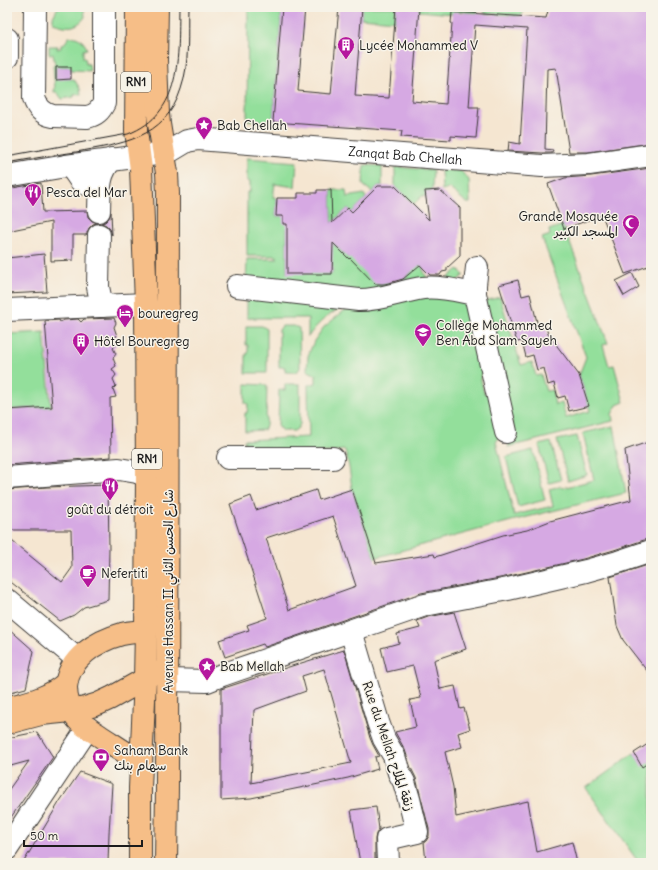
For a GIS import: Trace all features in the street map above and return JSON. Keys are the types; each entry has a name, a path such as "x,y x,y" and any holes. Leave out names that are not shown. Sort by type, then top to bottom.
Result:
{"main road":[{"name":"Avenue Hassan II شارع الحسن الثاني","path":"137,7 136,109 142,194 146,304 147,476 146,631 140,788 140,863"},
{"name":"Avenue Hassan II شارع الحسن الثاني","path":"157,7 156,60 158,114 167,173 168,193 168,788 166,863"},
{"path":"7,722 46,713 85,708 98,704 145,680 152,673 156,663 159,540 162,528 168,517"},
{"path":"141,762 78,720 71,710 68,701 66,683 69,672 77,659 87,650 110,638 123,634 146,631"},
{"path":"7,708 49,696 66,683"}],"street":[{"path":"35,7 34,98 36,104 42,112 47,115 87,117 98,112 104,103 104,7"},
{"path":"7,39 7,57"},
{"name":"Zanqat Bab Chellah","path":"7,176 112,159 164,153 187,141 198,139 542,166 589,164 651,155"},
{"path":"66,166 71,168 84,183 91,184 95,183 100,178 112,159"},
{"path":"99,211 100,178"},
{"path":"99,235 98,287 102,306"},
{"path":"477,267 475,294 506,432"},
{"path":"237,286 359,300 376,299 431,288 475,294"},
{"path":"7,310 146,304"},
{"path":"228,458 333,458"},
{"path":"7,478 120,469 137,472 147,476"},
{"path":"168,680 207,681 425,605 508,589 586,571 651,551"},
{"path":"7,600 77,659"},
{"name":"Rue du Mellah زنقة الملاح","path":"351,631 382,734 394,756 399,773 404,782 417,832 387,839 388,863"},
{"path":"7,849 88,728"}],"green space":[{"path":"58,7 84,7 85,17 74,26 62,26 53,23 53,17"},
{"path":"248,7 282,7 273,122 247,120"},
{"path":"362,7 396,7 395,21 361,18"},
{"path":"400,7 478,7 478,13 454,11 453,14 419,11 419,8"},
{"path":"485,7 523,7 522,16 484,13"},
{"path":"69,37 78,38 84,43 87,49 83,50 83,58 85,58 86,64 89,64 90,71 71,70 71,67 56,67 56,79 74,79 80,89 81,94 62,99 57,92 54,92 53,65 55,64 53,54 49,54 49,46 58,46 57,49 61,48 61,45 64,44"},
{"path":"247,158 297,162 295,187 275,184 273,197 277,198 276,216 283,216 287,224 287,273 332,274 332,260 320,260 333,241 349,259 353,254 376,284 401,284 401,281 412,272 408,267 414,259 422,267 428,281 447,280 458,269 464,275 452,285 378,295 246,284 247,259 277,259 277,256 247,256 247,192 250,192 250,182 247,181"},
{"path":"364,165 382,166 382,186 378,186 372,192 363,185"},
{"path":"395,167 433,170 432,190 425,191 426,196 422,196 414,204 395,186"},
{"path":"441,170 461,171 469,180 470,203 467,203 449,188 442,190"},
{"path":"331,190 346,190 347,197 364,194 366,198 352,212 348,208 332,223"},
{"path":"563,225 608,343 603,345 609,366 614,365 624,402 617,405 612,414 613,421 508,447 514,431 485,301 500,297 521,365 532,362 536,376 541,375 546,391 552,390 555,405 562,403 566,418 590,411 579,375 586,357 542,238 550,235 549,230"},
{"path":"247,291 348,305 325,318 308,337 308,318 247,318"},
{"path":"426,293 465,298 485,372 480,375 484,393 490,393 501,435 496,442 514,515 553,506 549,489 561,486 562,488 594,480 583,433 614,426 626,493 515,520 374,558 352,489 345,450 329,452 245,453 244,440 309,437 308,385 316,383 316,375 307,370 308,356 314,341 324,327 344,311"},
{"path":"246,326 262,326 267,329 267,373 246,373 246,354 248,354 248,345 246,345"},
{"path":"282,326 294,326 299,328 300,368 296,372 285,372 285,367 279,367 279,330"},
{"path":"44,332 51,407 7,410 7,334"},
{"path":"245,384 267,385 266,426 264,430 245,431 245,413 247,413 248,404 245,403"},
{"path":"285,384 300,384 300,424 294,431 282,431 278,426 279,390 285,390"},
{"path":"577,436 587,475 568,481 557,440"},
{"path":"551,442 561,480 549,483 539,445"},
{"path":"533,450 545,500 518,507 506,457"},
{"path":"634,753 642,766 651,761 651,863 639,863 586,788"}],"building":[{"path":"282,7 305,7 298,91 331,94 339,7 362,7 355,96 389,98 396,7 419,8 412,101 446,104 452,12 546,18 549,7 651,7 651,143 588,152 569,152 556,68 547,69 545,149 553,150 552,153 508,151 509,142 520,144 527,29 475,25 469,107 479,107 476,138 451,136 451,140 401,137 402,131 273,122"},
{"path":"56,67 71,67 71,79 56,80"},
{"name":"Grande Mosquée المسجد الكبير","path":"651,168 651,265 625,274 602,215 564,229 548,184 565,178"},
{"path":"41,183 43,212 87,211 88,217 97,223 93,224 89,228 86,235 73,235 73,260 51,261 51,222 7,231 7,189"},
{"path":"378,186 395,186 429,220 425,191 440,190 460,208 460,256 447,268 447,271 442,272 440,275 430,275 420,265 403,279 385,284 375,284 333,243 332,274 287,274 287,224 283,224 283,216 276,216 277,198 298,198 298,193 317,193 317,190 331,190 332,223 348,208 352,212"},
{"path":"111,212 112,235 110,229 101,223 105,222 109,218"},
{"path":"44,254 47,292 7,294 7,258"},
{"path":"632,273 639,287 624,296 616,281"},
{"path":"518,280 522,296 530,294 538,326 545,324 548,334 579,375 589,406 569,411 565,396 558,398 554,383 548,385 544,368 537,370 533,355 526,357 522,341 517,342 499,285"},
{"path":"114,318 116,323 114,327 117,336 113,338 116,345 113,348 116,354 113,358 116,366 112,369 116,375 113,379 116,386 113,389 116,397 110,398 111,457 7,465 7,410 52,407 45,321 59,320 60,322 64,320 78,319 81,322 84,319"},
{"path":"651,441 651,539 583,559 505,577 421,593 265,647 263,644 225,657 219,640 249,630 247,625 267,618 230,504 251,496 256,510 316,490 319,500 352,489 376,563 434,554 435,557 503,535 527,530 550,521 631,500 625,450","holes":["333,516 356,586 289,610 266,538"]},
{"path":"108,485 108,600 84,607 74,615 60,621 7,579 7,537 62,582 72,568 71,530 7,530 7,490"},
{"path":"651,564 651,676 623,640 617,626 610,577"},
{"path":"454,612 466,649 434,660 440,689 455,686 460,709 464,708 470,729 458,733 462,747 445,752 453,787 456,817 528,801 537,852 572,842 577,863 426,863 424,842 429,836 429,829 416,778 405,750 395,732 416,727 410,700 421,698 413,666 387,672 381,648 399,643 397,634 420,628 417,621 428,617"},
{"path":"7,627 34,651 26,688 7,693"},
{"path":"344,650 370,738 379,756 375,757 378,769 348,778 251,798 221,800 221,689","holes":["324,669 351,763 251,783 254,710 306,691 302,676"]},
{"path":"37,732 53,757 7,823 7,792 29,761 7,767 7,738"},
{"path":"651,742 651,761 642,767 634,753"},
{"path":"80,772 112,784 108,863 23,863 60,801"},
{"path":"376,807 379,829 375,839 375,863 360,863 351,810"}],"tram line":[{"path":"7,156 128,134 146,125 159,112 168,98 174,81 177,63 179,7"},
{"path":"7,163 109,146 125,142 153,129 164,119 174,106 184,79 188,48 188,7"}],"place":[{"name":"Lycée Mohammed V","path":"346,60"},
{"name":"Bab Chellah","path":"204,140"},
{"name":"Pesca del Mar","path":"33,207"},
{"name":"Grande Mosquée المسجد الكبير","path":"631,238"},
{"name":"bouregreg","path":"125,328"},
{"name":"Collège Mohammed Ben Abd Slam Sayeh","path":"423,347"},
{"name":"Hôtel Bouregreg","path":"81,356"},
{"name":"goût du détroit","path":"110,501"},
{"name":"Nefertiti","path":"88,588"},
{"name":"Bab Mellah","path":"207,681"},
{"name":"Saham Bank سهام بنك","path":"101,772"}]}
